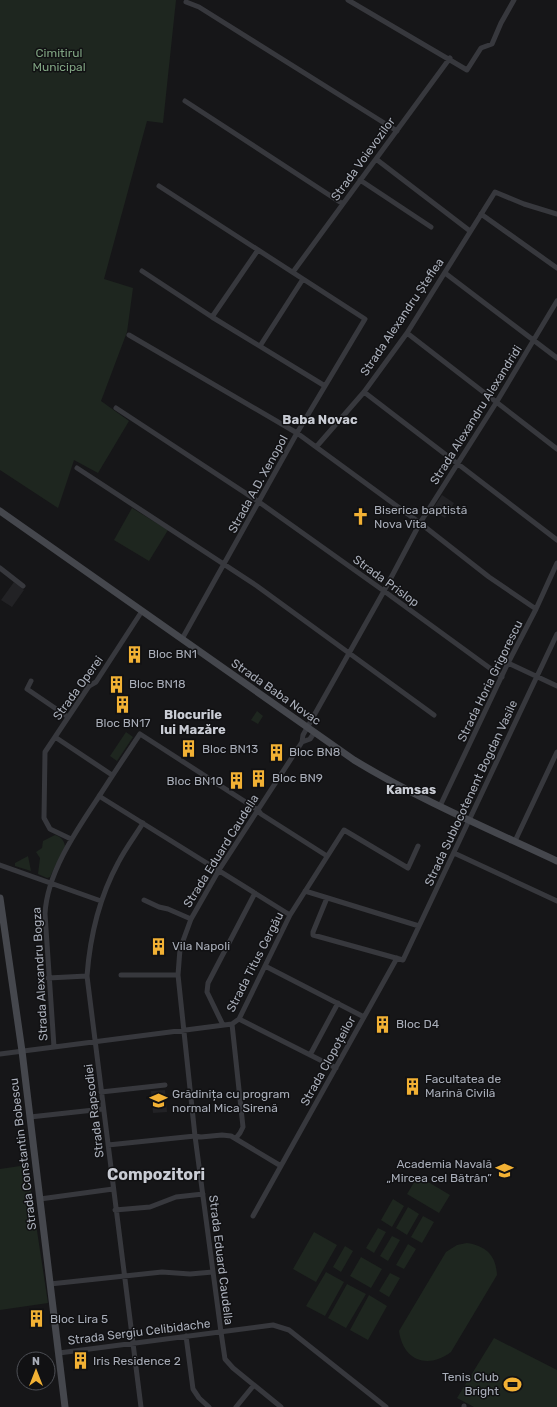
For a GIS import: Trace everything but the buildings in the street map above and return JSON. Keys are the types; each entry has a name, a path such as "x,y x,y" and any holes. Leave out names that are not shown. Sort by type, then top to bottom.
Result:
{"main road":[{"name":"Strada Baba Novac","path":"0,510 354,760 378,775 440,806 557,861"},
{"name":"Strada Constantin Bobescu","path":"0,898 22,1051 65,1407"}],"street":[{"path":"348,0 450,58 467,70 481,48 492,44 501,23 514,0"},
{"path":"186,2 198,7 397,131"},
{"name":"Strada Voievozilor","path":"293,272 450,58"},
{"path":"185,101 343,204"},
{"path":"376,159 470,231"},
{"path":"360,180 431,228"},
{"path":"159,186 303,279 260,346"},
{"name":"Strada Alexandru Șteflea","path":"317,446 364,392 407,333 495,192 524,204 557,214"},
{"path":"481,214 557,268"},
{"path":"212,316 258,250"},
{"path":"142,271 325,386"},
{"path":"445,272 557,358"},
{"name":"Strada A.D. Xenopol","path":"182,639 298,433 365,319 303,279"},
{"name":"Strada Alexandru Alexandridi","path":"307,728 384,591 420,523 496,403 557,301"},
{"path":"407,333 557,449"},
{"path":"129,335 298,433 420,523 489,577 536,609"},
{"path":"364,392 557,540"},
{"name":"Strada Prislop","path":"116,408 259,502 502,677"},
{"path":"77,468 257,586 434,715"},
{"name":"Strada Horia Grigorescu","path":"440,806 557,563"},
{"path":"0,568 23,586"},
{"name":"Strada Operei","path":"71,839 50,829 44,818 45,752 89,686 96,682 142,611"},
{"name":"Strada Sublocotenent Bogdan Vasile","path":"397,958 403,960 557,634"},
{"path":"508,664 557,686"},
{"path":"31,681 27,688 68,717"},
{"name":"Strada Eduard Caudella","path":"281,1407 233,1368 225,1359 220,1332 195,1136 178,974 180,949 191,920 219,870 302,742 303,735 307,728"},
{"name":"Strada Eduard Caudella","path":"302,742 310,739 314,733"},
{"name":"Strada Alexandru Bogza","path":"54,1047 48,978 45,914 47,896 51,883 71,839 140,734 258,810"},
{"path":"55,737 112,776"},
{"path":"515,841 557,752"},
{"path":"99,796 290,915"},
{"path":"258,810 261,814 327,856"},
{"name":"Strada Rapsodiei","path":"141,1407 123,1276 87,976 94,924 101,901 119,861 143,823"},
{"name":"Strada Titus Cergău","path":"236,1138 242,1127 232,1024 239,1019 290,915 344,830 408,868 418,846"},
{"path":"454,853 557,901"},
{"path":"0,865 101,901"},
{"path":"305,891 419,926"},
{"path":"223,1025 207,992 208,983 255,893"},
{"path":"327,898 313,935 397,958"},
{"path":"144,900 191,920"},
{"name":"Strada Clopoțeilor","path":"253,1216 397,958"},
{"path":"265,966 364,1017"},
{"path":"121,976 178,974"},
{"path":"48,978 87,976"},
{"path":"310,1055 338,1003"},
{"path":"239,1019 336,1068"},
{"path":"0,1054 232,1024"},
{"path":"102,1092 165,1085"},
{"path":"30,1117 103,1109"},
{"path":"108,1145 195,1136 201,1137 222,1135 236,1138 281,1166"},
{"path":"40,1199 113,1189"},
{"path":"115,1210 150,1207 176,1197 203,1194"},
{"path":"50,1284 162,1272 190,1274 213,1272"},
{"name":"Strada Sergiu Celibidache","path":"59,1353 273,1325 289,1330 386,1407"},
{"path":"186,1336 194,1389 199,1398 209,1407"},
{"path":"236,1407 254,1385"}],"shaded area":[{"path":"442,495 454,503 445,518 432,510"},
{"path":"14,582 24,590 12,607 1,600"},
{"name":"Grădinița cu program normal Mica Sirenă","path":"165,1090 167,1112 153,1113 151,1091"}],"green space":[{"name":"Cimitirul Municipal","path":"0,0 176,0 163,123 147,121 104,279 133,288 127,332 101,401 129,421 98,473 74,460 58,508 0,470"},
{"path":"132,508 168,530 149,561 114,540"},
{"path":"257,711 263,716 258,724 251,720"},
{"path":"126,732 133,737 117,761 110,756"},
{"path":"55,835 62,839 65,846 50,877 47,878 38,874 40,858 36,852 42,848 43,841"},
{"path":"28,856 31,871 15,866 15,863"},
{"path":"27,1165 48,1303 0,1310 0,1169"},
{"path":"418,1176 450,1195 439,1213 407,1194"},
{"path":"393,1199 404,1206 392,1227 381,1220"},
{"path":"408,1207 419,1214 407,1235 396,1228"},
{"path":"423,1216 434,1222 422,1243 411,1237"},
{"path":"378,1228 386,1232 374,1253 366,1248"},
{"path":"314,1232 337,1245 316,1282 293,1269"},
{"path":"392,1236 400,1240 388,1261 380,1256"},
{"path":"467,1243 480,1246 489,1253 495,1262 497,1275 451,1352 433,1360 425,1361 418,1359 405,1349 401,1341 399,1331 446,1252 457,1245"},
{"path":"408,1244 416,1249 404,1269 396,1265"},
{"path":"345,1246 353,1251 341,1272 333,1267"},
{"path":"361,1257 382,1269 371,1288 350,1276"},
{"path":"326,1272 344,1282 325,1316 306,1306"},
{"path":"390,1273 400,1278 389,1297 379,1291"},
{"path":"347,1284 366,1294 346,1328 328,1318"},
{"path":"369,1295 387,1306 368,1340 350,1330"},
{"name":"Tenis Club Bright","path":"494,1338 557,1370 557,1407 474,1407 457,1398"}],"place":[{"name":"Biserica baptistă Nova Vita","path":"361,517"},
{"name":"Bloc BN1","path":"135,654"},
{"name":"Bloc BN18","path":"116,684"},
{"name":"Bloc BN17","path":"123,704"},
{"name":"Bloc BN13","path":"189,749"},
{"name":"Bloc BN8","path":"276,752"},
{"name":"Bloc BN9","path":"259,778"},
{"name":"Bloc BN10","path":"236,781"},
{"name":"Vila Napoli","path":"159,946"},
{"name":"Bloc D4","path":"383,1024"},
{"name":"Facultatea de Marină Civilă","path":"412,1086"},
{"name":"Grădinița cu program normal Mica Sirenă","path":"159,1101"},
{"name":"Academia Navală „Mircea cel Bătrân”","path":"505,1171"},
{"name":"Bloc Lira 5","path":"37,1319"},
{"name":"Iris Residence 2","path":"80,1361"},
{"name":"Tenis Club Bright","path":"512,1384"}],"district":[{"name":"Baba Novac","path":"320,419"},
{"name":"Blocurile lui Mazăre","path":"193,722"},
{"name":"Kamsas","path":"411,789"},
{"name":"Compozitori","path":"156,1174"}]}
